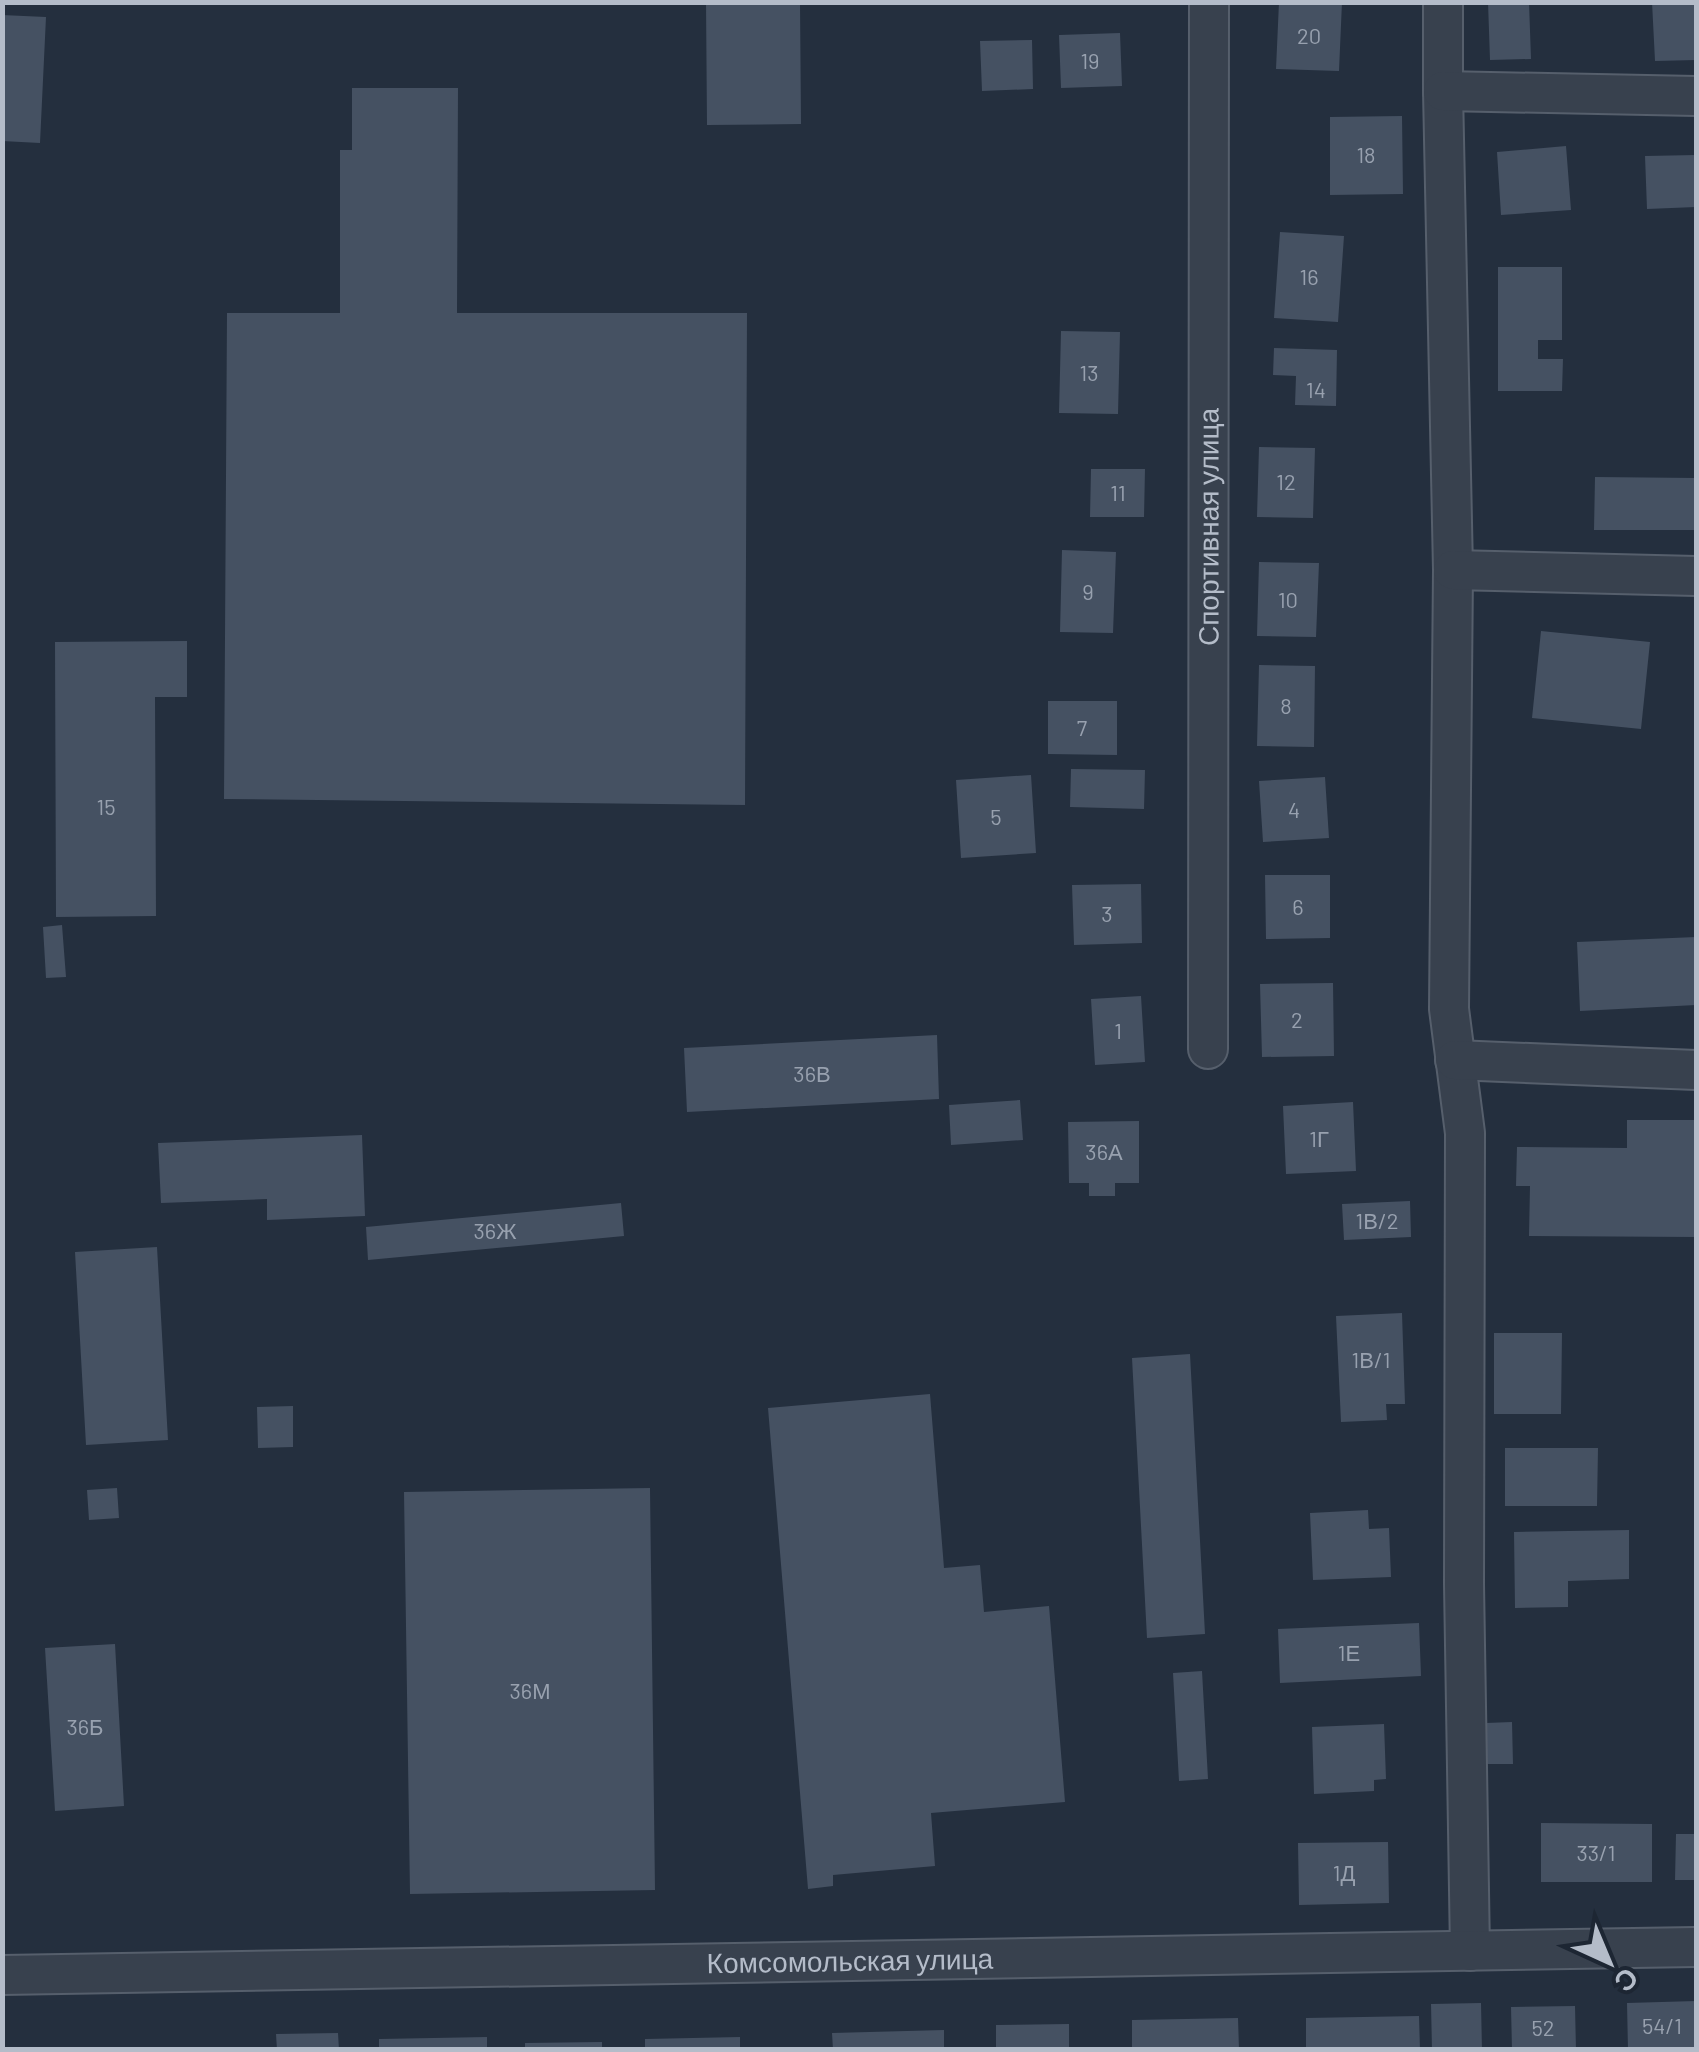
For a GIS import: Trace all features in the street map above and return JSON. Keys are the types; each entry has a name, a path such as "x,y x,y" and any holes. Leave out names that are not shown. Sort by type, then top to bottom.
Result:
{"street":[{"name":"Спортивная улица","path":"1208,1049 1210,2"},
{"path":"1443,2 1453,570 1448,1009 1465,1134 1464,1584 1470,1951"},
{"path":"1442,91 1696,96"},
{"path":"1453,570 1696,576"},
{"path":"1455,1060 1696,1070"},
{"name":"Комсомольская улица","path":"2,1975 1696,1947"}],"building":[{"path":"706,2 800,2 801,124 707,125"},
{"path":"1279,2 1342,2 1339,71 1276,69"},
{"path":"1488,2 1529,2 1531,59 1490,60"},
{"path":"1652,2 1696,2 1696,60 1655,61"},
{"path":"2,15 46,17 40,143 2,141"},
{"path":"1120,33 1122,86 1061,88 1059,35"},
{"path":"1032,40 1033,89 982,91 980,41"},
{"path":"352,88 458,88 457,313 747,313 745,805 224,799 227,313 340,313 340,150 352,150"},
{"path":"1402,116 1403,194 1330,195 1330,117"},
{"path":"1566,146 1571,210 1501,215 1497,152"},
{"path":"1696,155 1696,207 1647,209 1645,156"},
{"path":"1280,232 1344,236 1338,322 1274,318"},
{"path":"1498,267 1562,267 1562,340 1538,340 1538,359 1563,359 1562,391 1498,391"},
{"path":"1061,331 1120,332 1118,414 1059,413"},
{"path":"1274,348 1337,350 1336,406 1295,405 1296,376 1273,375"},
{"path":"1259,447 1315,448 1313,518 1257,517"},
{"path":"1091,469 1145,469 1144,517 1090,517"},
{"path":"1595,477 1696,478 1696,530 1594,530"},
{"path":"1062,550 1116,552 1113,633 1060,632"},
{"path":"1259,562 1319,563 1316,637 1257,636"},
{"path":"1541,631 1650,642 1641,729 1532,718"},
{"path":"187,641 187,697 155,697 156,916 56,917 55,642"},
{"path":"1259,665 1315,666 1314,747 1257,746"},
{"path":"1048,701 1117,701 1117,755 1048,754"},
{"path":"1071,769 1145,770 1144,809 1070,807"},
{"path":"1031,775 1036,853 961,858 956,780"},
{"path":"1325,777 1329,838 1263,842 1259,781"},
{"path":"1265,875 1330,875 1330,938 1266,939"},
{"path":"1141,884 1142,943 1074,945 1072,885"},
{"path":"62,925 66,977 46,978 43,927"},
{"path":"1696,937 1696,1005 1580,1011 1577,942"},
{"path":"1333,983 1334,1056 1262,1057 1260,984"},
{"path":"1141,996 1145,1062 1095,1065 1091,999"},
{"path":"937,1035 939,1099 687,1112 684,1048"},
{"path":"1020,1100 1023,1140 951,1145 949,1105"},
{"path":"1353,1102 1356,1171 1286,1174 1283,1106"},
{"path":"1627,1120 1696,1120 1696,1237 1529,1236 1530,1186 1516,1186 1517,1147 1627,1148"},
{"path":"1139,1121 1139,1183 1115,1183 1115,1196 1089,1196 1089,1183 1069,1183 1068,1122"},
{"path":"362,1135 365,1216 267,1220 267,1199 161,1203 158,1143"},
{"path":"1410,1201 1411,1237 1344,1240 1342,1204"},
{"path":"621,1203 624,1236 368,1260 366,1227"},
{"path":"157,1247 168,1440 86,1445 75,1252"},
{"path":"1402,1313 1405,1404 1386,1404 1387,1420 1341,1422 1336,1316"},
{"path":"1494,1333 1562,1333 1561,1414 1494,1414"},
{"path":"1190,1354 1205,1634 1147,1638 1132,1358"},
{"path":"930,1394 944,1568 980,1565 984,1612 1049,1606 1065,1802 931,1813 935,1866 833,1875 833,1886 808,1889 768,1408"},
{"path":"293,1406 293,1447 258,1448 257,1407"},
{"path":"1505,1448 1598,1448 1597,1506 1505,1506"},
{"path":"117,1488 119,1518 89,1520 87,1490"},
{"path":"650,1488 655,1890 410,1894 404,1492"},
{"path":"1368,1510 1369,1529 1389,1528 1391,1577 1313,1580 1310,1513"},
{"path":"1629,1530 1629,1579 1568,1581 1568,1607 1515,1608 1514,1532"},
{"path":"1419,1623 1421,1676 1280,1683 1278,1629"},
{"path":"115,1644 124,1806 55,1811 45,1648"},
{"path":"1202,1671 1208,1779 1179,1781 1173,1673"},
{"path":"1512,1722 1513,1764 1487,1764 1486,1723"},
{"path":"1384,1724 1386,1779 1374,1780 1374,1791 1314,1794 1312,1727"},
{"path":"1541,1823 1652,1824 1652,1882 1541,1882"},
{"path":"1676,1834 1696,1834 1696,1880 1675,1880"},
{"path":"1388,1842 1389,1903 1299,1905 1298,1843"},
{"path":"1696,2001 1696,2050 1628,2050 1627,2003"},
{"path":"1481,2003 1482,2050 1432,2050 1431,2004"},
{"path":"1575,2006 1576,2050 1512,2050 1511,2007"},
{"path":"1419,2016 1420,2050 1306,2050 1306,2018"},
{"path":"1238,2018 1239,2050 1132,2050 1132,2020"},
{"path":"1069,2024 1069,2050 996,2050 996,2025"},
{"path":"944,2030 944,2050 833,2050 832,2033"},
{"path":"338,2033 339,2050 277,2050 276,2034"},
{"path":"487,2037 487,2050 379,2050 379,2039"},
{"path":"740,2037 740,2050 645,2050 645,2039"},
{"path":"602,2042 602,2050 525,2050 525,2043"}]}
